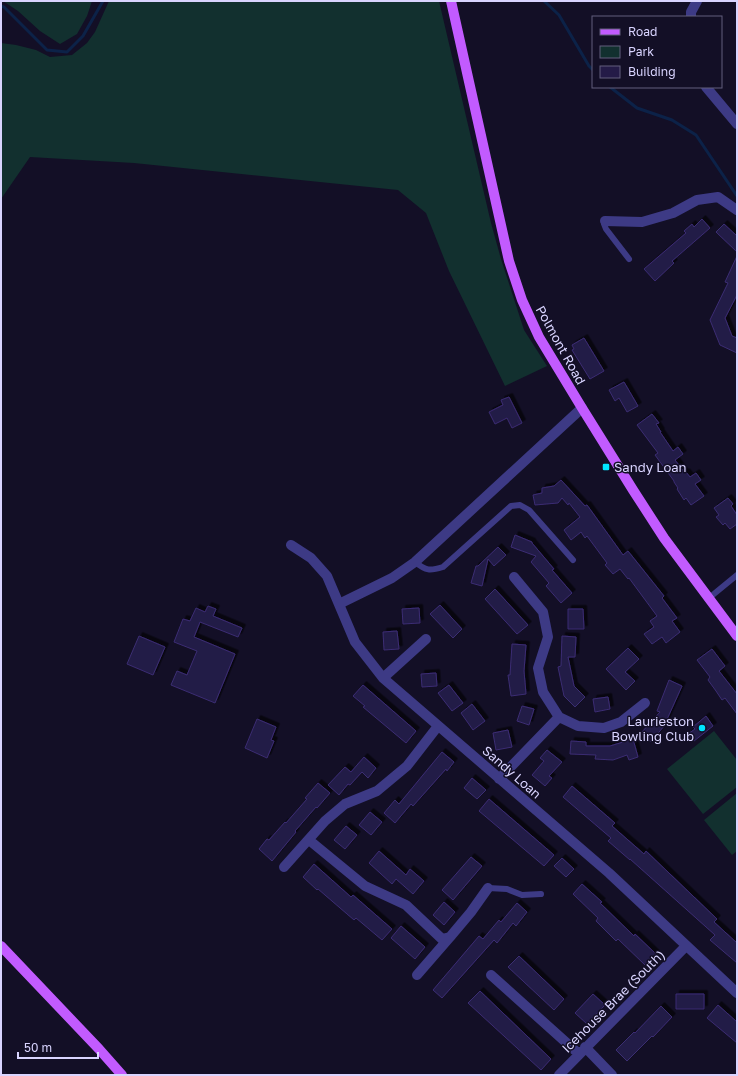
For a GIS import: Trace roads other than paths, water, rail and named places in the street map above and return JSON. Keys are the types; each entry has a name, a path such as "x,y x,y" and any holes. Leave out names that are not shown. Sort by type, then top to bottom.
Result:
{"main road":[{"name":"Polmont Road","path":"451,1 509,261 522,300 539,337 653,520 737,636"},
{"path":"1,946 122,1075"}],"street":[{"path":"691,16 691,12 697,1"},
{"path":"707,88 737,124"},
{"path":"605,221 642,222 673,213 697,200 718,197 737,210"},
{"path":"339,604 392,578 415,562 582,408"},
{"name":"Sandy Loan","path":"291,545 311,558 327,576 355,642 383,678 609,873 737,993"},
{"path":"514,577 543,612 548,637 538,668 543,692 558,717 578,726 604,728 621,722 645,703"},
{"path":"383,678 426,639"},
{"path":"499,779 558,717"},
{"path":"284,867 326,821 345,804 377,791 407,766 438,726"},
{"path":"309,840 365,886 406,905 442,939 450,937"},
{"path":"417,975 471,912 488,888"},
{"name":"Icehouse Brae (South)","path":"559,1075 686,946"},
{"path":"491,975 612,1075"}],"lane":[{"path":"605,221 604,224 606,229 629,259"},
{"path":"415,562 424,569 435,570 443,566 511,506 520,504 529,510 573,560"},
{"path":"709,598 737,574"},
{"path":"488,888 507,889 522,895 541,894"}],"waterway":[{"path":"1,6 4,7 47,50 67,52 83,36 103,1"},
{"path":"544,1 559,15 592,69"},
{"path":"611,88 637,108 672,120 696,135 737,196"}],"place":[{"name":"Sandy Loan","path":"606,467"},
{"name":"Laurieston Bowling Club","path":"702,728"}]}
